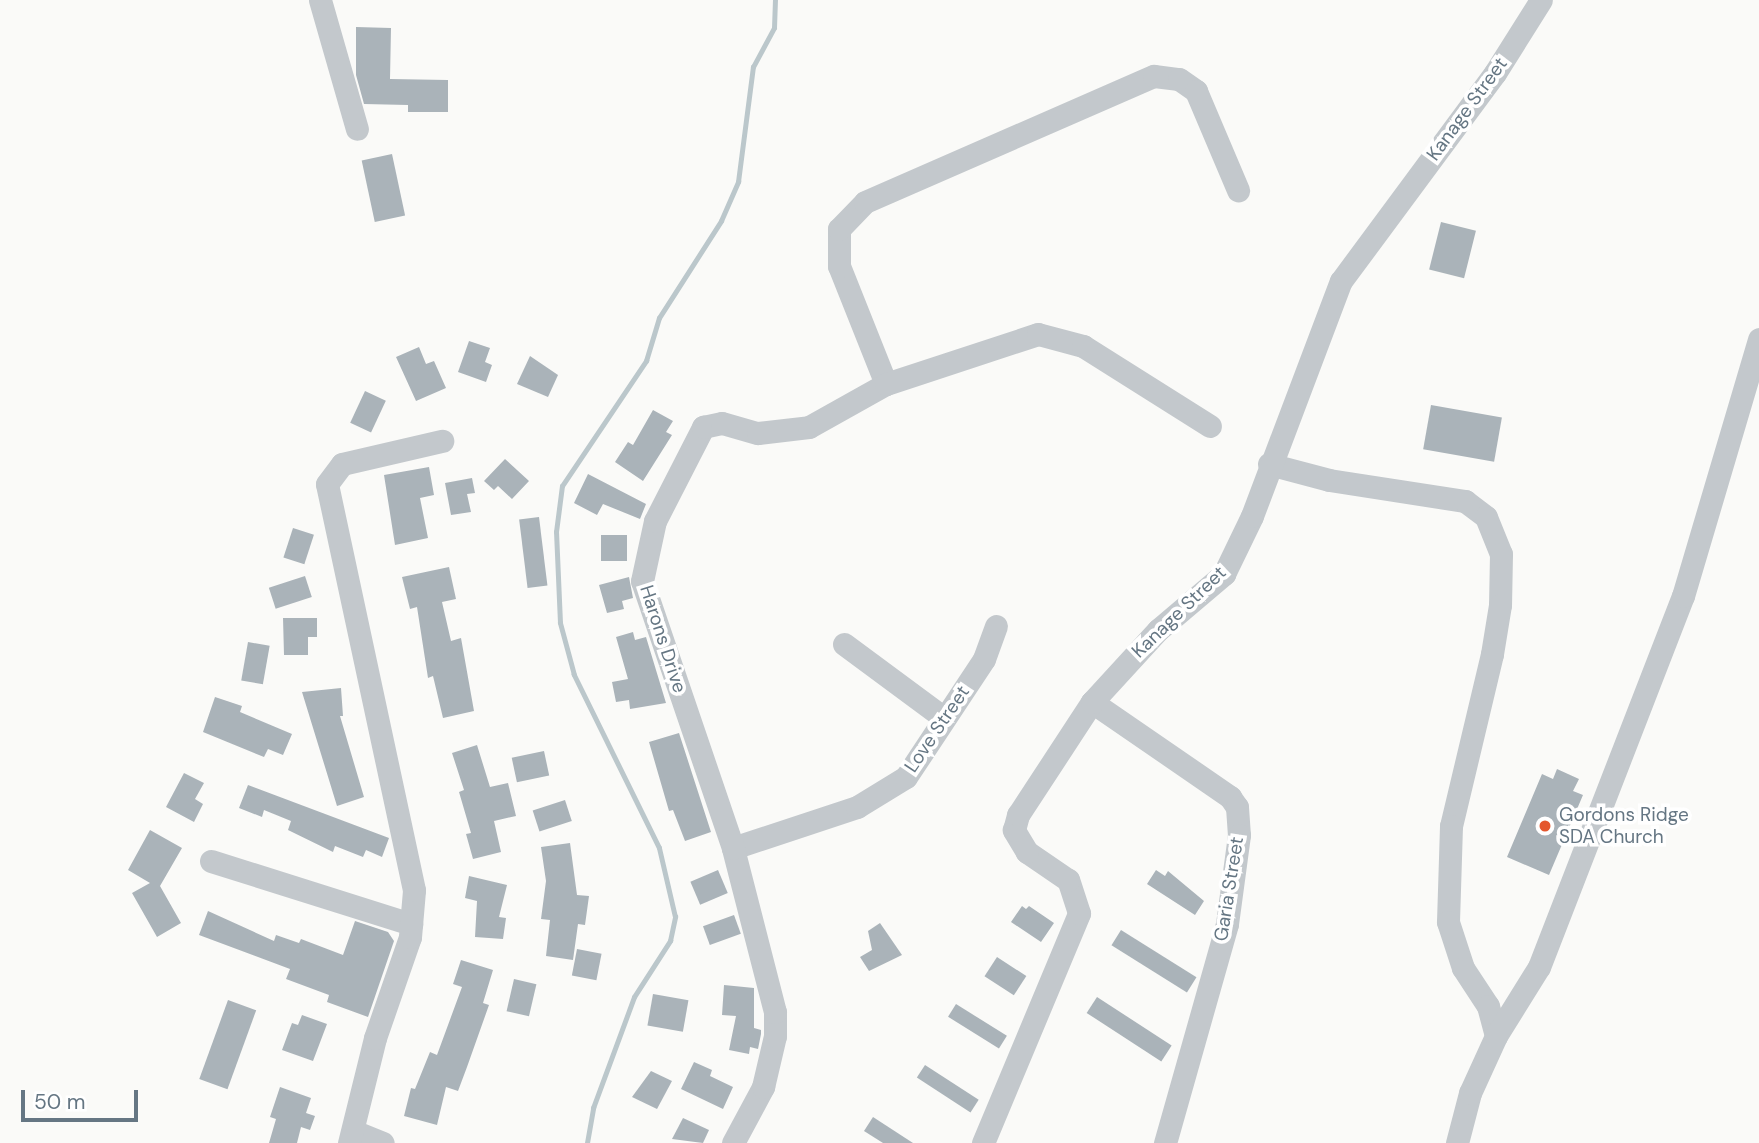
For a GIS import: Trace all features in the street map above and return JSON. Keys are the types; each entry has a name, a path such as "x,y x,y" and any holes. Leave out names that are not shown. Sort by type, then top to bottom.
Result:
{"street":[{"path":"320,0 357,129"},
{"name":"Kanage Street","path":"983,1143 1079,913 1068,880 1027,852 1014,830 1016,823 1092,702 1158,630 1224,574 1252,516 1269,464 1341,281 1495,73 1541,0"},
{"path":"886,384 839,266 839,229 864,202 1154,76 1179,79 1196,91 1238,190"},
{"name":"Harons Drive","path":"733,1143 762,1087 775,1036 775,1012 733,848 642,581 655,520 703,427 722,423 758,433 809,427 886,384 1038,334 1083,346 1210,426"},
{"path":"1457,1143 1470,1093 1496,1036 1539,967 1684,596 1759,340"},
{"path":"383,1143 351,1137 375,1038 411,924 414,890 399,806 327,484 342,464 442,441"},
{"path":"1269,464 1329,480 1465,501 1486,517 1501,554 1500,605 1492,654 1451,826 1448,922 1463,968 1488,1006 1496,1036"},
{"name":"Love Street","path":"733,848 880,798 906,777 984,659 996,626"},
{"path":"844,644 944,719"},
{"name":"Garia Street","path":"1092,702 1230,796 1237,807 1239,835 1227,924 1165,1143"},
{"path":"211,860 411,924"}],"building":[{"path":"356,27 391,28 390,79 448,80 448,112 408,112 408,105 364,104 356,75"},
{"path":"392,154 405,216 375,222 362,160"},
{"path":"1441,222 1476,231 1464,278 1429,270"},
{"path":"469,341 490,348 485,362 492,365 486,382 458,372"},
{"path":"419,347 426,364 434,361 446,388 416,401 396,357"},
{"path":"530,356 558,375 548,397 517,384"},
{"path":"365,391 386,401 371,432 350,423"},
{"path":"1431,405 1502,418 1494,462 1423,449"},
{"path":"653,410 673,421 666,432 672,435 643,481 615,462 628,442 633,445"},
{"path":"505,459 529,481 512,499 498,486 494,490 484,481"},
{"path":"429,467 434,495 420,498 428,538 395,545 384,475"},
{"path":"588,474 646,504 640,519 603,504 597,515 574,503"},
{"path":"472,478 475,493 467,494 471,512 451,515 445,483"},
{"path":"539,517 547,585 528,588 519,519"},
{"path":"293,528 314,535 304,564 283,557"},
{"path":"601,535 627,535 627,561 601,561"},
{"path":"449,567 456,599 442,602 451,641 461,638 474,711 443,718 433,676 428,678 417,607 410,609 402,577"},
{"path":"305,576 312,597 276,609 269,588"},
{"path":"629,577 633,598 622,601 624,609 607,613 599,585"},
{"path":"283,618 317,618 317,637 308,637 308,655 284,655"},
{"path":"633,632 635,640 646,637 666,703 630,709 629,700 616,702 612,682 628,679 616,637"},
{"path":"248,642 270,646 263,684 241,680"},
{"path":"341,688 343,716 340,716 364,797 337,806 302,692"},
{"path":"215,697 242,706 240,712 292,734 283,755 268,749 264,757 203,732"},
{"path":"679,733 711,832 685,841 673,810 669,811 649,742"},
{"path":"477,745 490,787 508,783 516,816 494,821 501,852 473,859 466,834 471,833 459,792 464,790 452,753"},
{"path":"544,751 549,775 517,782 512,758"},
{"name":"Gordons Ridge SDA Church","path":"1557,769 1579,779 1573,791 1583,795 1549,875 1507,857 1542,774 1553,779"},
{"path":"184,773 204,783 195,799 203,804 194,822 166,807"},
{"path":"248,785 389,838 382,857 366,850 363,857 335,846 333,852 288,830 291,821 264,810 262,817 239,808"},
{"path":"565,800 572,821 539,831 533,811"},
{"path":"150,830 182,848 160,886 181,923 157,937 132,893 150,883 128,870"},
{"path":"570,843 577,895 589,896 585,925 578,924 573,960 546,956 550,920 541,919 546,881 541,847"},
{"path":"718,870 728,893 700,905 690,882"},
{"path":"1156,870 1165,876 1168,871 1204,901 1195,915 1147,884"},
{"path":"469,876 507,885 499,917 506,918 503,939 475,937 477,901 465,898"},
{"path":"1022,906 1026,909 1029,906 1054,923 1041,942 1011,922"},
{"path":"208,911 274,941 276,935 299,943 301,939 343,955 355,921 388,932 394,941 368,1017 327,1002 329,995 286,979 290,969 199,935"},
{"path":"734,915 741,934 710,945 703,926"},
{"path":"880,923 902,955 869,971 860,957 872,950 868,931"},
{"path":"1121,930 1196,977 1187,992 1111,945"},
{"path":"577,949 602,954 596,980 572,976"},
{"path":"997,957 1026,976 1014,995 984,976"},
{"path":"461,960 493,970 483,1003 489,1005 458,1091 446,1087 437,1125 404,1116 411,1088 415,1089 430,1052 437,1055 462,987 453,984"},
{"path":"514,979 536,984 529,1016 507,1011"},
{"path":"724,985 754,988 754,1028 761,1030 761,1034 758,1049 750,1047 749,1054 729,1050 736,1016 722,1015"},
{"path":"653,994 688,1000 683,1032 647,1026"},
{"path":"1097,997 1172,1045 1161,1061 1087,1013"},
{"path":"228,1000 256,1010 227,1089 199,1079"},
{"path":"956,1004 1007,1036 999,1049 948,1017"},
{"path":"302,1015 327,1024 313,1061 282,1050 292,1023 298,1025"},
{"path":"694,1062 712,1070 710,1076 733,1087 723,1109 681,1089"},
{"path":"925,1065 979,1100 971,1112 917,1078"},
{"path":"651,1071 672,1081 657,1109 632,1097"},
{"path":"280,1087 311,1098 306,1113 315,1116 310,1130 301,1127 297,1143 269,1143 276,1119 270,1117"},
{"path":"873,1117 913,1143 883,1143 864,1131"},
{"path":"683,1118 709,1130 703,1143 672,1139"}],"waterway":[{"path":"587,1143 593,1108 634,997 670,941 675,917 659,848 574,675 560,623 556,532 562,486 646,361 659,318 721,221 738,182 753,67 774,28 775,0"}],"place":[{"name":"Gordons Ridge SDA Church","path":"1545,826"}]}
